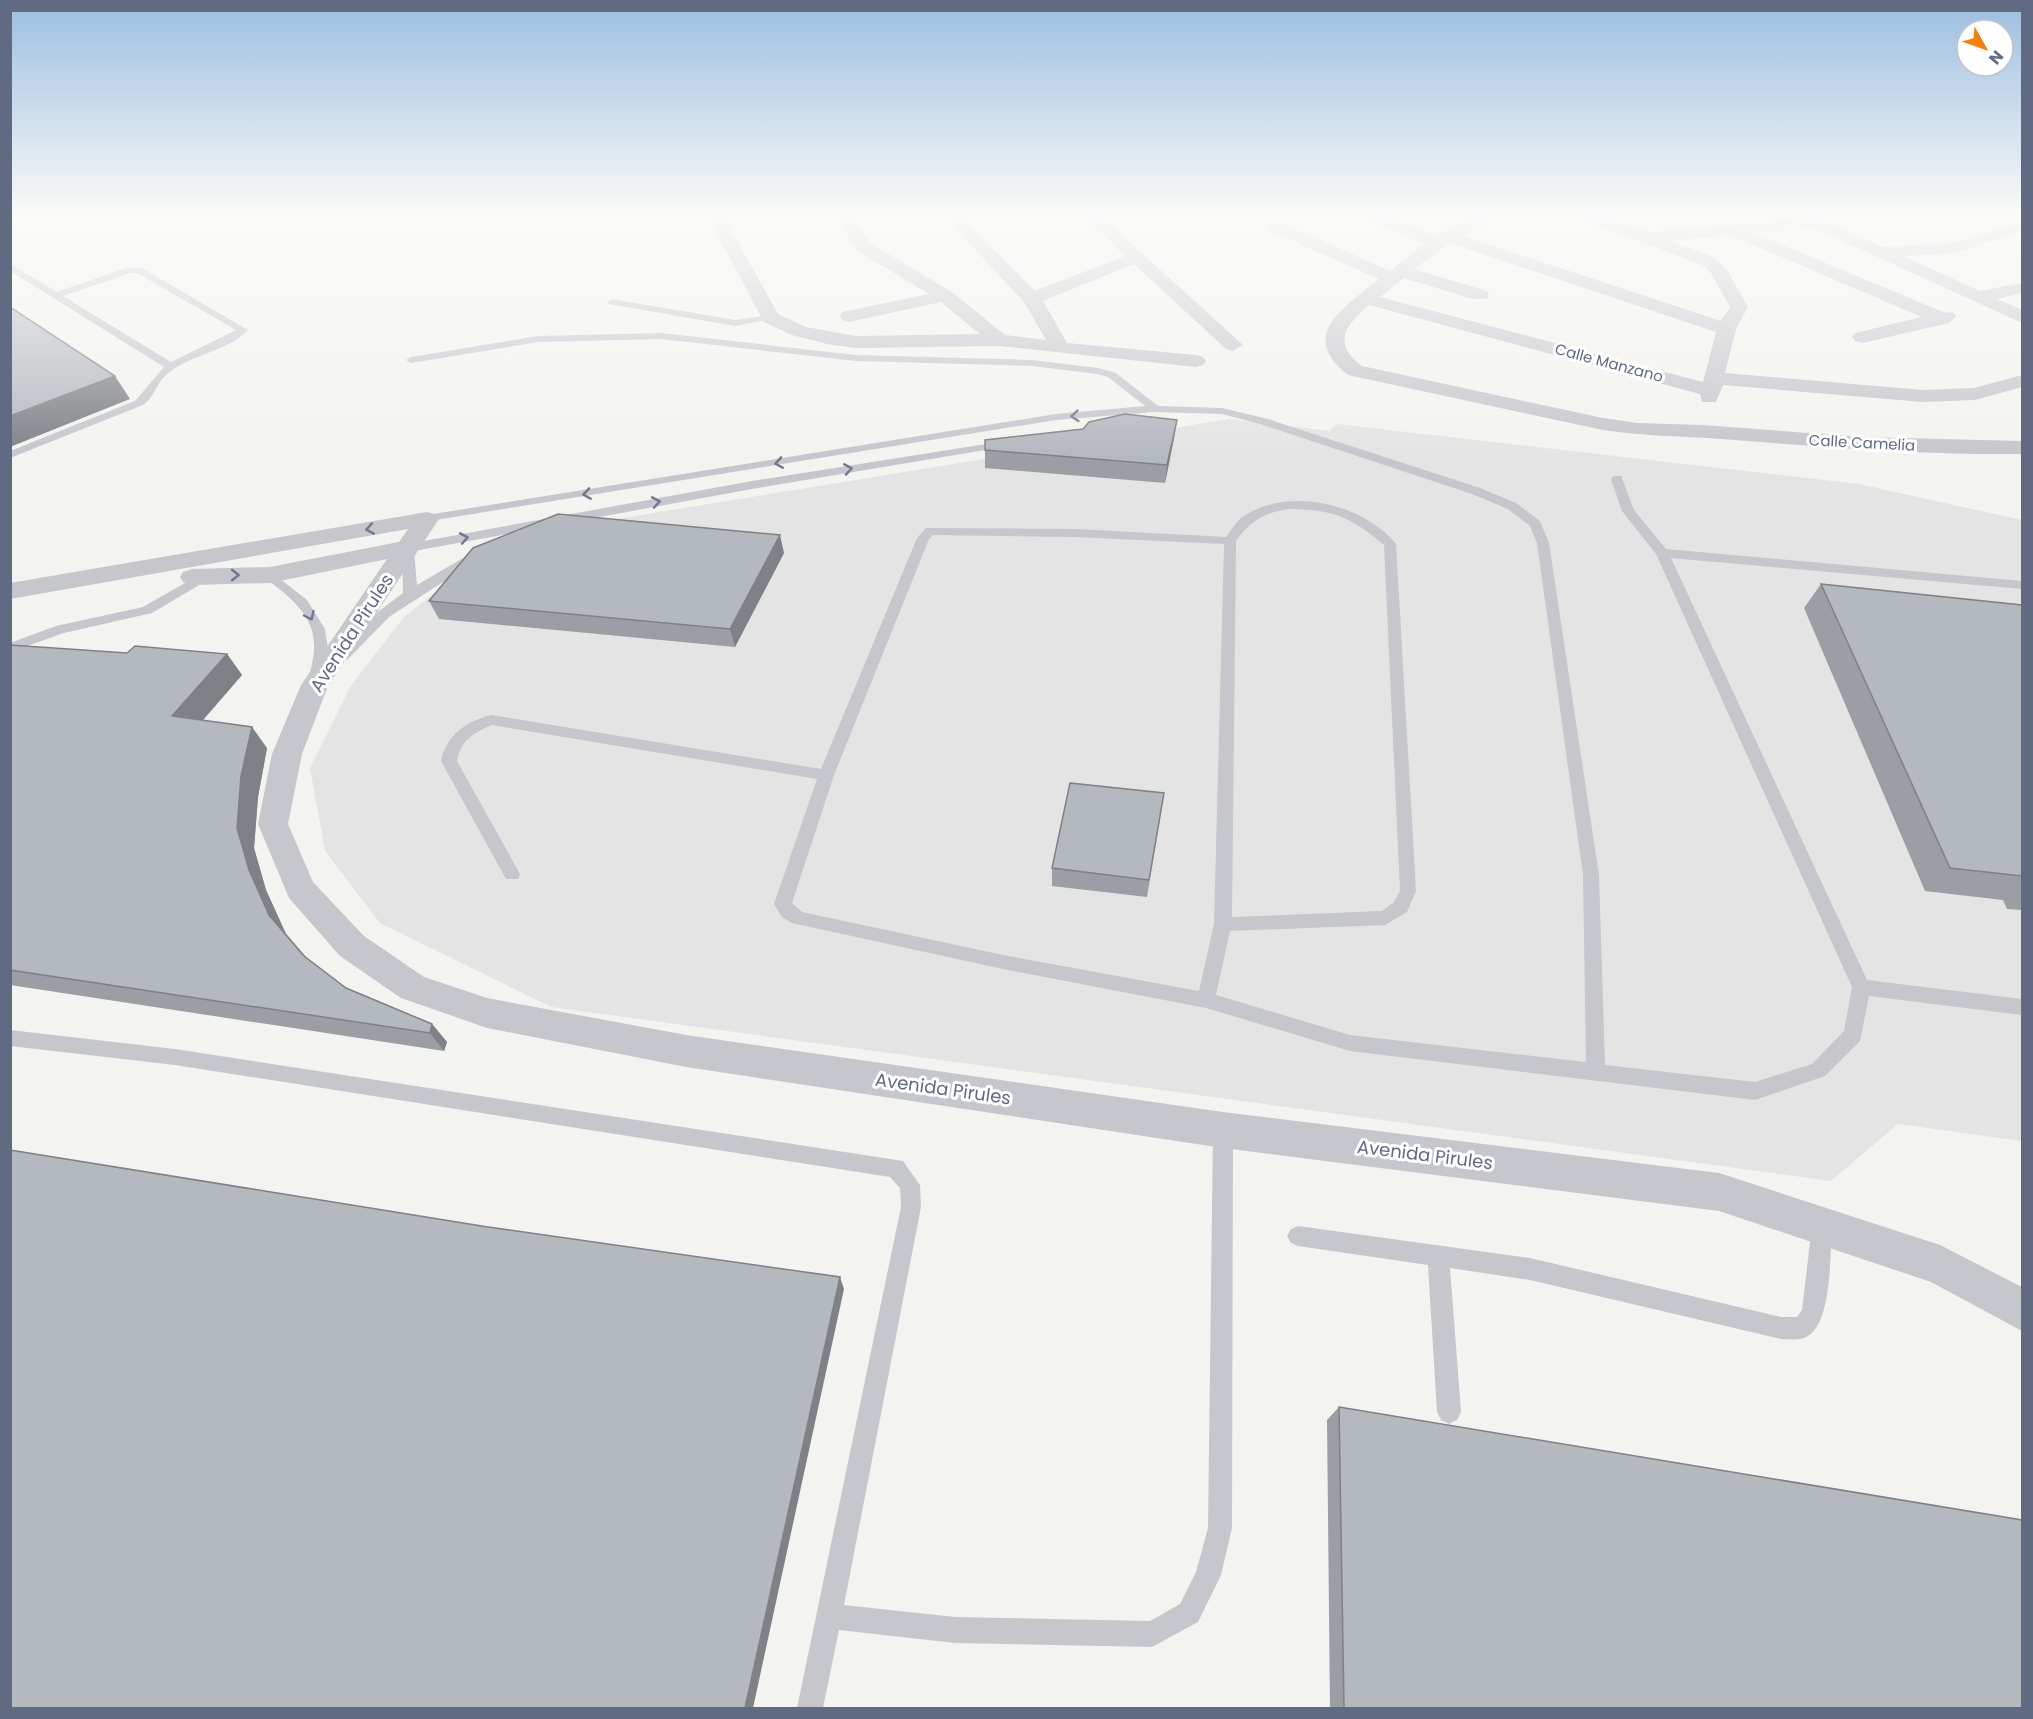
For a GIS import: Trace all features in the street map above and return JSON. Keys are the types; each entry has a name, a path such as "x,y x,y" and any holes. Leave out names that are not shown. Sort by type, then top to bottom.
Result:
{"street":[{"path":"760,297 771,318 787,327 825,338 870,345 1000,340 1196,361"},
{"path":"849,316 939,297"},
{"path":"947,297 1000,340"},
{"path":"1036,297 1032,299 1060,348"},
{"path":"1181,297 1233,345"},
{"path":"1625,297 1726,329"},
{"path":"1703,431 1726,329 1738,307 1733,297"},
{"path":"1891,297 1942,319"},
{"path":"1978,297 2022,317"},
{"name":"Calle Camelia","path":"1367,299 1342,318 1337,327 1335,344 1342,362 1355,370 1602,424 1638,429 1703,431 1861,444 2022,448"},
{"name":"Calle Manzano","path":"1367,299 1712,384 1923,396 1975,394 2022,381"},
{"path":"1862,337 1998,306"},
{"path":"10,606 65,590 428,519"},
{"name":"Avenida Pirules","path":"428,519 315,685 287,754 273,824 300,889 352,946 412,988 488,1013 686,1051 1223,1130 1719,1192 1940,1265 2022,1310"},
{"path":"10,591 65,590 206,575 270,575 407,548"}],"lane":[{"path":"61,297 171,367"},
{"path":"10,455 139,404 146,399 159,376 171,367 243,330 186,297"},
{"path":"612,302 735,323 771,318"},
{"path":"411,360 538,339 661,336 856,358 1032,363 1098,371 1112,375 1155,410"},
{"path":"1092,427 1155,410"},
{"path":"428,519 1056,417 1155,410 1222,411 1264,421 1476,490 1512,506 1536,524 1543,543 1591,875 1596,1074"},
{"path":"410,595 407,548 752,485 1024,441"},
{"path":"1230,541 1064,533 930,531 923,537 826,775 783,904 788,912 798,918 1003,962 1206,1000 1350,1043 1596,1074 1755,1091 1818,1070 1853,1035 1861,987 1662,553 1628,512 1617,479"},
{"path":"1206,1000 1222,924 1230,541 1246,520 1269,508 1301,506 1331,510 1363,521 1390,544 1408,891 1401,907 1385,918 1222,924"},
{"path":"315,685 384,614 410,595 494,547 567,519"},
{"path":"1662,553 2022,585"},
{"path":"10,648 62,629 147,610 206,575"},
{"path":"270,575 291,591 307,608 321,639 315,685"},
{"path":"512,874 449,761 450,748 465,729 491,720 826,775"},
{"path":"1861,987 2022,1007"},
{"path":"10,1038 175,1057 896,1168 910,1185 911,1207 810,1708"},
{"path":"828,1616 955,1630 1152,1634 1189,1613 1208,1575 1220,1528 1223,1130"},
{"path":"1298,1236 1530,1269 1780,1329 1802,1328 1813,1315 1822,1226"},
{"path":"1438,1256 1449,1412"}],"shaded area":[{"path":"1229,419 1330,431 1337,424 1859,484 2022,520 2022,1141 1898,1124 1831,1181 551,1007 380,923 325,851 310,768 350,687 404,617 462,572 568,527"}],"building":[{"path":"10,307 115,376 10,416"},
{"path":"1125,414 1177,420 1167,465 985,450 985,440 1083,429 1089,422"},
{"path":"558,514 780,535 730,629 429,601 473,548"},
{"path":"1821,584 2022,605 2022,876 1950,868"},
{"path":"10,645 127,653 135,646 227,654 172,716 252,727 241,776 237,828 249,870 269,915 304,956 346,988 432,1024 430,1033 10,970"},
{"path":"1070,783 1164,793 1149,880 1052,868"},
{"path":"10,1150 488,1227 840,1277 745,1708 10,1708"},
{"path":"1339,1407 2022,1520 2022,1708 1344,1708"}]}
